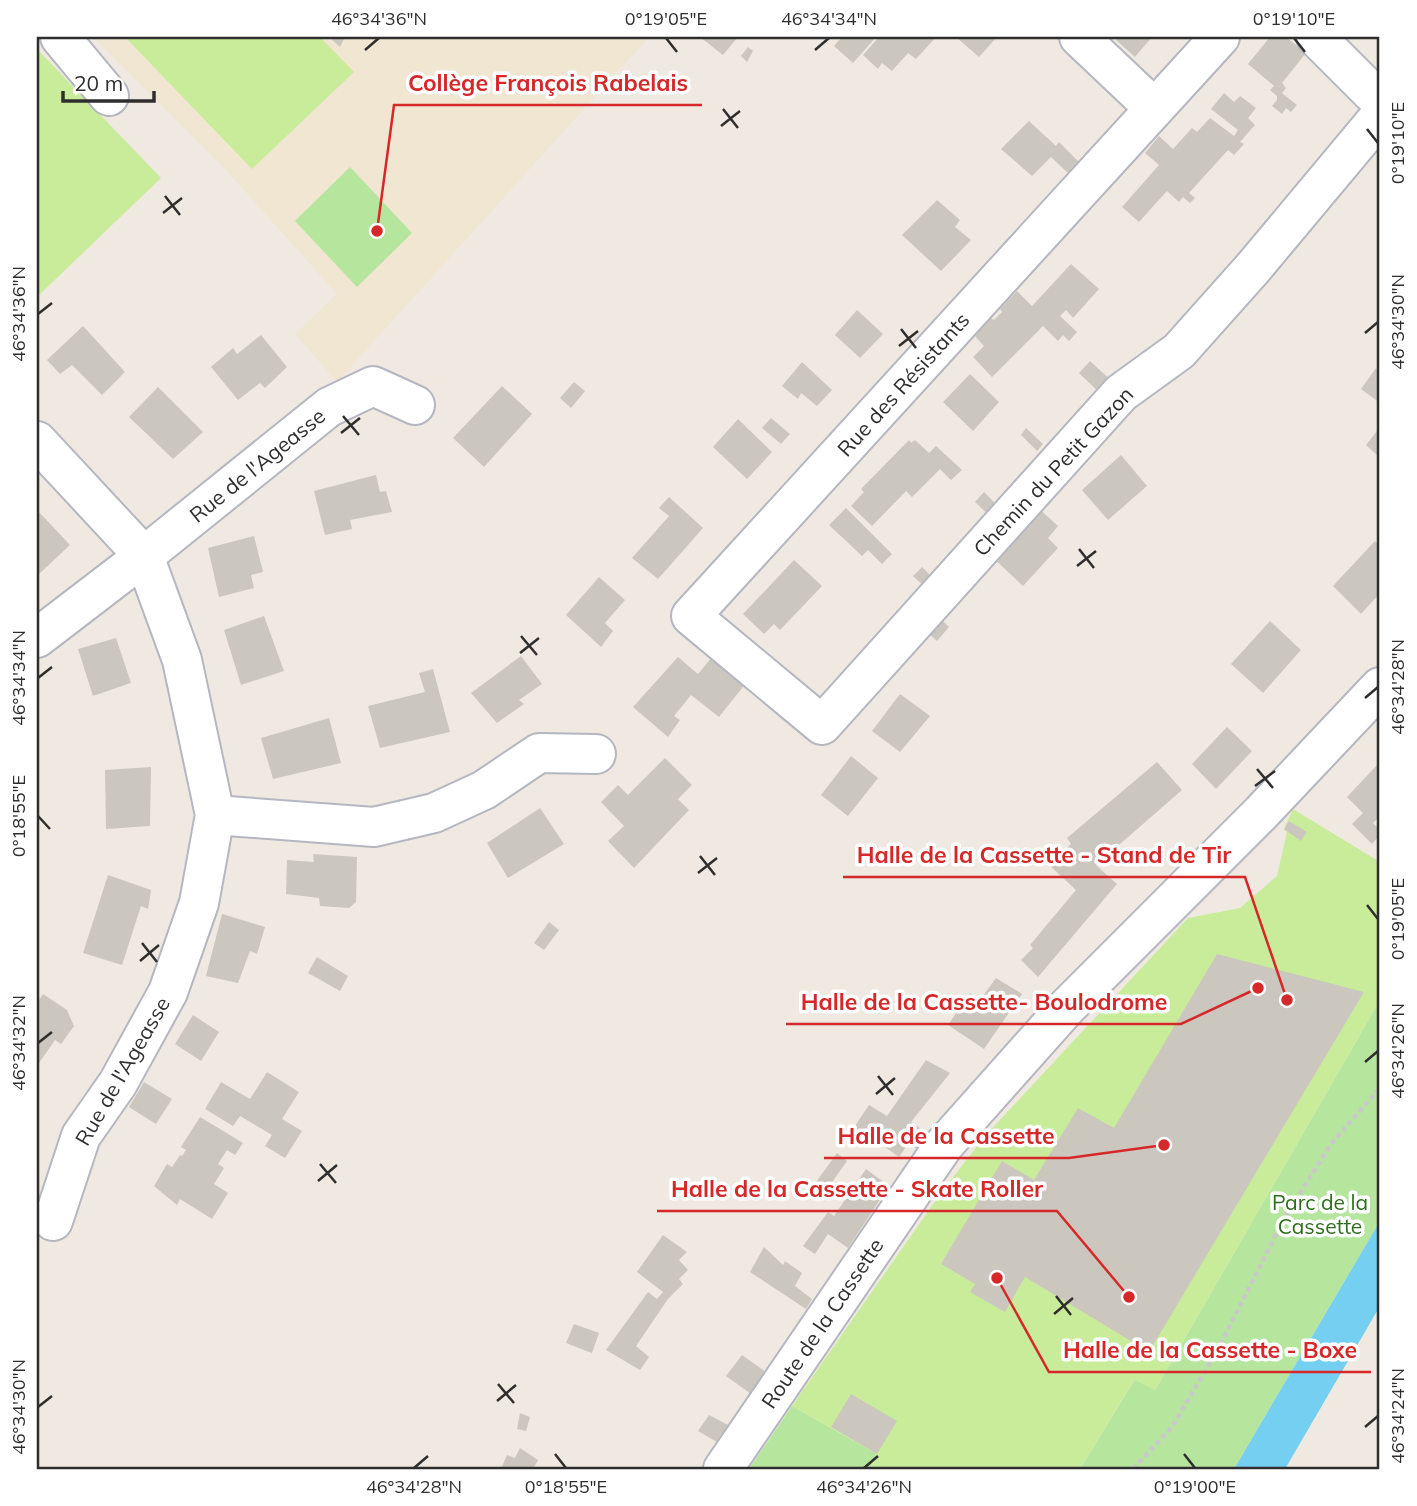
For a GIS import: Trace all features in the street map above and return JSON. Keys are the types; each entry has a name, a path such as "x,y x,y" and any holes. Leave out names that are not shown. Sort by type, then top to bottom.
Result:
{"street":[{"path":"60,37 109,96"},
{"path":"1079,37 1154,108"},
{"name":"Rue des Résistants","path":"812,715 691,616 1220,37"},
{"path":"1315,37 1380,101"},
{"name":"Chemin du Petit Gazon","path":"812,715 822,725 1121,393 1179,351 1254,268 1380,116"},
{"name":"Rue de l'Ageasse","path":"37,638 330,407 373,386 415,405"},
{"name":"Rue de l'Ageasse","path":"37,441 144,556 182,660 215,815 199,903 168,992 118,1083 81,1136 53,1221"},
{"name":"Route de la Cassette","path":"723,1469 944,1145 1066,1007 1261,813 1380,687"},
{"path":"215,815 374,827 434,813 484,790 539,753 596,754"}],"path":[{"path":"1133,1469 1172,1427 1218,1349 1285,1217 1331,1144 1380,1088"}],"shaded area":[{"path":"93,37 649,37 337,382 295,334 337,294 225,169"}],"green space":[{"path":"125,37 320,37 354,72 252,169"},
{"path":"37,49 161,178 37,297"},
{"path":"350,167 412,233 357,287 295,221"},
{"path":"1293,809 1380,862 1380,1000 1155,1390 1134,1380 1080,1469 869,1469 877,1454 792,1406 943,1190 985,1136 1188,918 1240,908 1277,876 1287,832 1284,829"},
{"name":"Parc de la Cassette","path":"1380,1000 1380,1221 1234,1469 1080,1469 1135,1379 1155,1390"},
{"path":"792,1406 877,1454 869,1469 749,1469"}],"water":[{"path":"1380,1221 1380,1306 1285,1469 1234,1469"}],"building":[{"path":"329,37 345,37 340,47"},
{"path":"700,37 735,37 737,38 723,55"},
{"path":"842,37 876,37 853,63 834,46"},
{"path":"879,37 936,37 916,59 908,53 892,71 882,63 878,69 863,55"},
{"path":"956,37 997,37 979,57"},
{"path":"1119,37 1152,37 1135,57 1116,40"},
{"path":"1270,37 1286,37 1306,53 1282,83 1286,88 1282,93 1297,105 1291,112 1286,108 1282,114 1272,106 1277,100 1277,96 1270,90 1274,86 1248,64"},
{"path":"748,47 753,51 747,62 741,56"},
{"path":"1224,93 1234,102 1240,96 1256,108 1248,118 1255,125 1240,142 1244,144 1234,155 1228,150 1189,193 1195,198 1190,203 1183,197 1179,202 1167,191 1139,222 1122,207 1159,165 1145,153 1159,136 1173,149 1192,128 1197,132 1210,118 1234,136 1238,130 1211,109"},
{"path":"1029,121 1056,146 1059,142 1079,162 1069,174 1051,157 1032,176 1001,149"},
{"path":"937,200 960,220 955,227 971,240 941,271 902,235"},
{"path":"1071,264 1099,289 1073,318 1066,310 1060,316 1077,332 1069,341 1063,335 1058,341 1043,326 992,377 973,357 984,346 975,336 991,318 994,320 1002,312 1000,309 1017,291 1032,306"},
{"path":"857,310 883,334 860,358 835,335"},
{"path":"83,326 125,372 102,395 72,365 60,374 47,360"},
{"path":"261,335 287,367 265,388 260,383 238,400 211,367 233,348 237,354"},
{"path":"1090,361 1115,384 1103,396 1079,373"},
{"path":"802,362 832,390 817,406 801,393 798,399 782,386"},
{"path":"1376,368 1380,373 1380,403 1361,389"},
{"path":"970,374 999,402 973,431 943,402"},
{"path":"574,382 585,391 571,408 560,398"},
{"path":"502,386 532,414 484,467 453,438"},
{"path":"158,387 203,432 173,459 129,417"},
{"path":"771,418 790,434 781,444 762,428"},
{"path":"738,419 772,452 747,479 713,447"},
{"path":"1380,427 1380,458 1366,445"},
{"path":"1026,428 1043,444 1037,451 1021,435"},
{"path":"909,440 911,443 915,440 929,453 936,446 962,470 951,480 940,469 912,497 906,491 872,526 851,506 864,492 861,489"},
{"path":"1121,455 1147,486 1108,520 1082,490"},
{"path":"376,475 380,492 386,491 392,512 350,520 352,529 325,535 314,491"},
{"path":"984,492 999,507 991,517 975,502"},
{"path":"669,497 703,528 658,579 632,558 669,516 659,508"},
{"path":"1036,506 1058,526 1048,538 1058,548 1023,586 990,555"},
{"path":"846,508 892,554 882,564 868,550 862,556 829,525"},
{"path":"37,510 70,545 39,574 37,571"},
{"path":"254,536 263,572 251,575 254,588 219,597 208,548"},
{"path":"1375,541 1380,546 1380,593 1361,614 1333,586"},
{"path":"794,560 822,586 780,630 774,624 764,634 743,614"},
{"path":"922,567 933,578 925,587 913,576"},
{"path":"599,577 625,600 605,623 613,631 601,647 566,615"},
{"path":"934,613 949,627 937,641 921,627"},
{"path":"264,616 284,671 241,685 224,630"},
{"path":"1270,621 1301,650 1263,693 1231,664"},
{"path":"116,638 131,683 93,696 78,649"},
{"path":"717,651 750,678 719,717 691,695 674,716 680,720 668,737 633,707 678,657 698,674"},
{"path":"521,656 542,684 519,700 524,704 497,723 471,693"},
{"path":"433,669 450,732 380,748 368,706 425,692 419,673"},
{"path":"900,694 930,716 900,752 872,731"},
{"path":"329,718 341,763 273,779 261,738"},
{"path":"1227,727 1252,751 1216,789 1192,764"},
{"path":"851,756 878,778 848,816 821,795"},
{"path":"665,758 692,785 678,799 689,810 634,868 608,841 624,826 601,802 618,785 628,795"},
{"path":"1157,762 1182,790 1096,865 1117,884 1038,977 1021,960 1033,948 1030,945 1076,890 1049,865 1071,844 1067,838"},
{"path":"1380,762 1380,816 1373,823 1380,830 1380,835 1372,844 1352,824 1363,813 1347,797"},
{"path":"151,767 150,826 106,829 105,770"},
{"path":"540,808 564,844 508,878 487,843"},
{"path":"1289,821 1307,832 1301,841 1284,829"},
{"path":"313,854 357,857 356,902 349,908 320,906 319,898 286,894 287,860 314,862"},
{"path":"108,875 151,890 148,909 141,906 122,965 83,953"},
{"path":"222,914 265,927 257,954 250,951 238,983 206,976"},
{"path":"549,922 559,930 544,950 534,943"},
{"path":"1217,954 1364,992 1149,1352 1025,1277 1005,1312 970,1292 975,1284 941,1264 1002,1161 1034,1180 1078,1108 1114,1128"},
{"path":"317,957 348,976 340,991 308,973"},
{"path":"996,978 1022,994 984,1049 948,1025 970,993 980,1000"},
{"path":"43,994 67,1010 74,1026 61,1044 55,1040 37,1066 37,1003"},
{"path":"193,1015 219,1032 201,1061 175,1044"},
{"path":"926,1060 950,1073 911,1122 926,1132 917,1149 908,1144 899,1157 871,1137 863,1148 847,1138 869,1105 887,1116"},
{"path":"267,1072 299,1092 282,1119 302,1131 285,1158 265,1146 272,1135 240,1116 233,1126 205,1109 221,1082 250,1099"},
{"path":"144,1082 172,1099 156,1124 129,1107"},
{"path":"200,1117 243,1143 235,1155 227,1150 218,1164 224,1168 214,1184 228,1193 212,1219 180,1199 177,1205 154,1186 167,1164 172,1167 186,1150 181,1147"},
{"path":"837,1153 847,1161 825,1192 814,1185"},
{"path":"866,1169 889,1186 848,1248 828,1234 815,1254 803,1246 828,1212 834,1216"},
{"path":"663,1235 687,1252 679,1260 688,1270 679,1279 683,1284 668,1299 636,1346 649,1357 640,1370 606,1350 648,1292 657,1299 663,1292 637,1272"},
{"path":"764,1247 783,1265 785,1261 802,1273 795,1286 812,1299 806,1309 750,1272"},
{"path":"574,1324 599,1333 592,1353 566,1343"},
{"path":"742,1355 766,1372 751,1394 726,1376"},
{"path":"851,1394 897,1421 877,1454 831,1427"},
{"path":"520,1413 530,1417 526,1431 517,1429"},
{"path":"709,1415 728,1425 717,1442 698,1431"},
{"path":"520,1448 538,1460 533,1469 501,1469 507,1455 515,1458"}],"place":[{"name":"Collège François Rabelais","path":"377,231"},
{"name":"Halle de la Cassette- Boulodrome","path":"1258,988"},
{"name":"Halle de la Cassette - Stand de Tir","path":"1287,1000"},
{"name":"Halle de la Cassette","path":"1164,1145"},
{"name":"Halle de la Cassette - Boxe","path":"997,1278"},
{"name":"Halle de la Cassette - Skate Roller","path":"1129,1297"}]}
